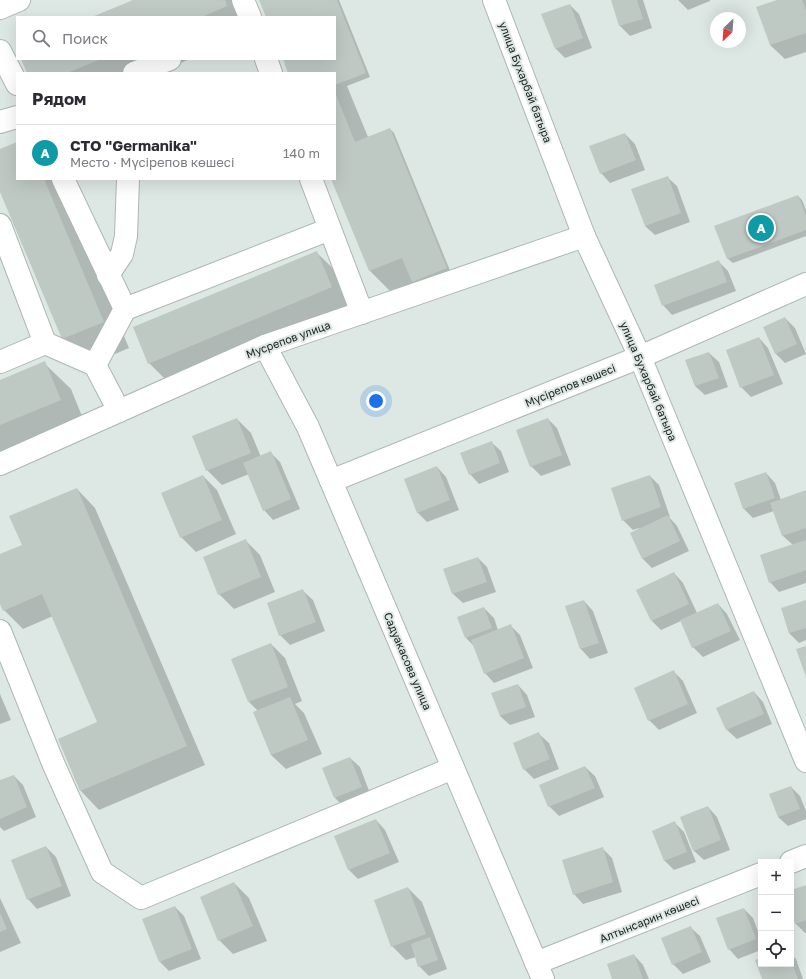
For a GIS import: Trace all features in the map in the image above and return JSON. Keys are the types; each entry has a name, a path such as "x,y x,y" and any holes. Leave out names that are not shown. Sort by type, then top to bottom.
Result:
{"street":[{"path":"0,8 19,0"},
{"path":"243,0 250,16"},
{"name":"улица Бухарбай батыра","path":"494,0 584,236 640,357 806,761"},
{"path":"0,51 16,82"},
{"path":"137,72 167,60"},
{"path":"266,60 271,72"},
{"path":"0,122 16,117"},
{"path":"63,180 124,309"},
{"path":"108,275 122,254 126,236 128,180"},
{"path":"311,180 362,313"},
{"path":"0,225 45,343 95,365 119,411"},
{"path":"95,365 124,309 330,229"},
{"name":"Мусрепов улица","path":"0,464 265,346 584,236"},
{"name":"Мүсірепов көшесі","path":"331,481 640,357 806,284"},
{"path":"0,362 45,343"},
{"name":"Садуакасова улица","path":"265,346 308,427 540,971"},
{"path":"0,630 53,763 102,872 141,898 453,768"},
{"path":"794,861 806,856"},
{"name":"Алтынсарин көшесі","path":"540,971 758,875"}],"building":[{"path":"133,0 225,0 227,6 204,16 94,16"},
{"path":"259,0 337,0 366,73 336,85 336,72 288,72 283,60 336,60 336,16 266,16"},
{"path":"611,0 637,0 643,19 619,26"},
{"path":"777,0 802,0 806,11 806,33 770,45 756,7"},
{"path":"570,4 583,38 555,49 541,14"},
{"path":"21,60 99,60 69,72 27,72"},
{"path":"336,94 355,142 390,128 447,268 412,282 402,258 369,271 331,180 336,180"},
{"path":"625,133 636,160 600,174 589,146"},
{"path":"16,142 16,180 44,180 104,322 62,339 0,192 0,149"},
{"path":"668,176 681,213 645,226 631,189"},
{"path":"798,195 806,216 806,230 727,259 714,226"},
{"path":"317,251 332,287 148,364 133,327"},
{"path":"719,260 727,282 662,306 654,285"},
{"path":"785,317 797,344 775,354 763,327"},
{"path":"759,337 774,375 740,388 726,350"},
{"path":"709,352 719,378 695,386 685,360"},
{"path":"45,361 61,400 0,425 0,380"},
{"path":"237,418 251,453 206,471 192,436"},
{"path":"548,418 562,455 530,467 516,430"},
{"path":"492,441 500,463 469,475 460,453"},
{"path":"271,451 291,499 263,511 243,463"},
{"path":"437,466 450,500 417,513 404,479"},
{"path":"766,472 775,498 743,509 734,483"},
{"path":"203,475 222,520 180,538 161,493"},
{"path":"650,475 661,507 622,521 611,488"},
{"path":"77,488 187,746 80,791 58,739 97,722 42,594 3,611 0,604 0,554 22,545 9,516"},
{"path":"806,490 806,528 782,536 770,503"},
{"path":"668,515 680,541 642,559 630,533"},
{"path":"246,539 261,577 218,595 203,557"},
{"path":"806,540 806,570 769,583 760,555"},
{"path":"478,557 487,582 452,594 443,569"},
{"path":"674,572 689,604 651,621 636,590"},
{"path":"303,589 316,622 279,636 267,603"},
{"path":"584,600 599,643 580,649 565,606"},
{"path":"806,600 806,628 789,633 781,608"},
{"path":"718,603 731,631 692,648 680,620"},
{"path":"484,607 492,628 465,638 457,617"},
{"path":"511,624 524,658 484,674 471,640"},
{"path":"271,643 288,687 248,702 231,659"},
{"path":"806,646 806,677 796,649"},
{"path":"674,670 688,704 648,721 634,688"},
{"path":"518,684 526,707 500,716 491,693"},
{"path":"754,691 764,714 726,730 716,708"},
{"path":"290,697 308,740 271,755 253,712"},
{"path":"539,732 550,759 523,770 513,743"},
{"path":"350,757 362,787 334,798 322,768"},
{"path":"585,766 595,788 548,807 539,785"},
{"path":"14,775 27,807 0,819 0,780"},
{"path":"791,786 800,809 778,817 769,794"},
{"path":"708,806 721,840 693,851 680,817"},
{"path":"376,819 390,853 348,870 334,836"},
{"path":"675,821 687,852 664,861 652,831"},
{"path":"46,846 62,886 27,900 11,860"},
{"path":"603,847 613,882 573,895 562,860"},
{"path":"234,882 253,926 218,941 200,897"},
{"path":"806,885 806,920 795,924 794,922 794,889"},
{"path":"408,887 426,934 391,947 374,900"},
{"path":"175,906 192,949 159,962 142,919"},
{"path":"744,908 756,939 728,950 716,918"},
{"path":"0,913 7,929 0,932"},
{"path":"691,926 702,952 672,965 661,938"},
{"path":"430,937 438,960 418,967 411,944"},
{"path":"634,954 643,979 612,979 607,964"},
{"path":"758,959 758,967 793,967 798,979 762,979 755,960"}],"place":[{"name":"СТО \"Germanika\"","path":"761,228"}]}
